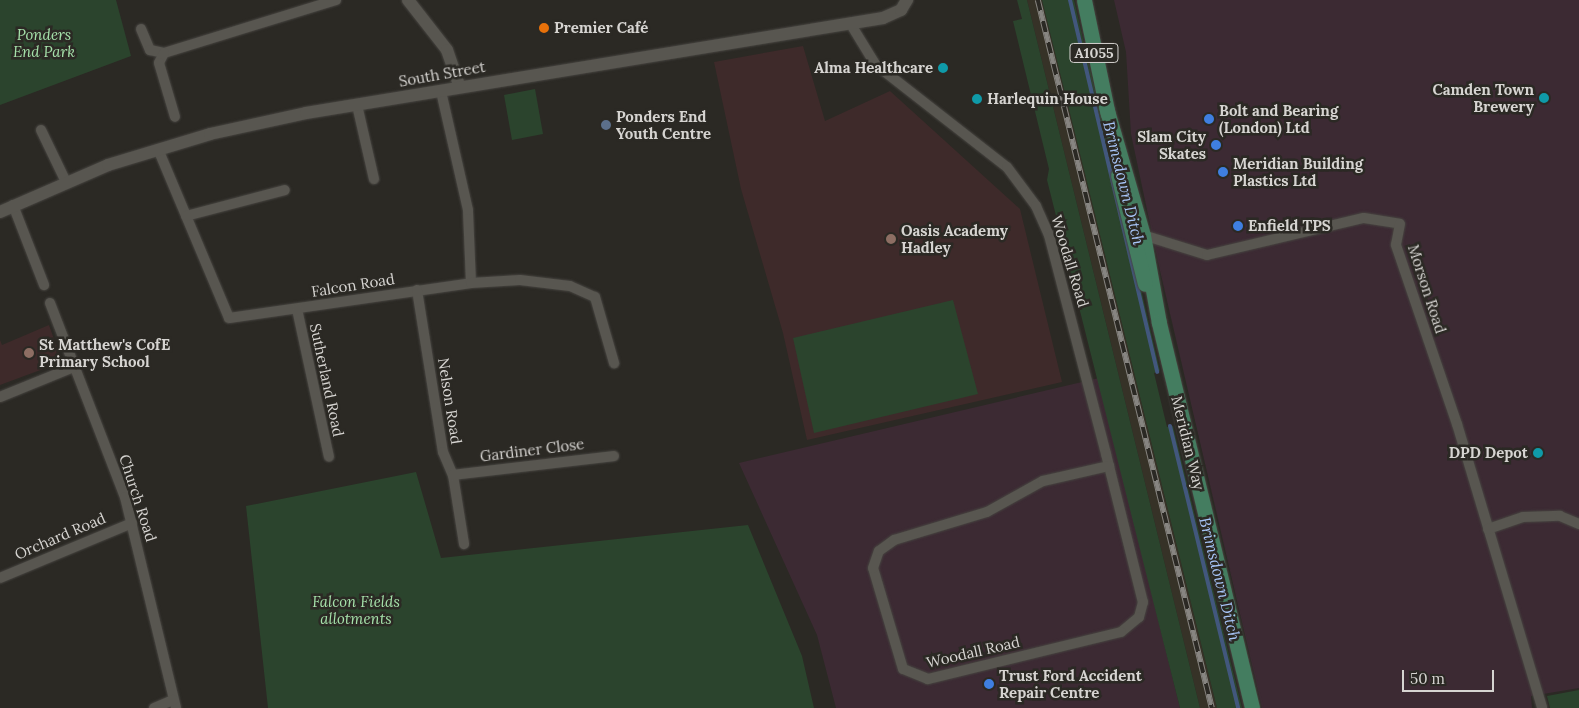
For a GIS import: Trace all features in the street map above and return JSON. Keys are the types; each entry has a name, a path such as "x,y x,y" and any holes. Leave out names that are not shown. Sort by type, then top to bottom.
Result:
{"main road":[{"name":"Meridian Way","path":"1084,0 1122,198 1159,323 1252,708"},
{"name":"Meridian Way","path":"1106,107 1143,235 1159,323"}],"street":[{"path":"141,29 150,50 164,53 336,0"},
{"path":"408,0 447,50 460,87"},
{"name":"South Street","path":"0,212 66,182 158,149 263,122 460,87 850,23 904,5"},
{"name":"Woodall Road","path":"850,23 875,64 1007,167 1036,206 1049,235 1109,466 1143,602 1133,625 1121,632 928,679 903,669 874,568 879,551 894,540 987,512 1043,481 1109,466"},
{"path":"164,53 159,63 175,118"},
{"path":"441,91 468,210 471,283"},
{"path":"357,105 376,167 374,180"},
{"path":"42,130 66,182"},
{"name":"Falcon Road","path":"158,149 229,318 471,283 520,280 570,286 595,297 614,363"},
{"path":"186,216 275,197 285,190"},
{"path":"13,205 44,285"},
{"name":"Morson Road","path":"1143,235 1207,255 1241,250 1364,218 1400,224 1396,245 1488,529 1542,708"},
{"name":"Nelson Road","path":"418,290 442,452 453,475 464,544"},
{"name":"Church Road","path":"50,304 132,523 175,704"},
{"name":"Sutherland Road","path":"297,309 329,457"},
{"path":"0,397 74,367"},
{"name":"Gardiner Close","path":"453,475 614,456"},
{"path":"1488,529 1523,517 1560,516 1579,524"},
{"name":"Orchard Road","path":"0,578 132,523"},
{"path":"154,708 175,704"}],"shaded area":[{"path":"1027,0 1042,0 1217,708 1200,708"},
{"path":"1114,0 1579,0 1579,688 1531,696 1532,708 1262,708 1158,262 1131,134 1126,52"},
{"name":"Oasis Academy Hadley","path":"803,46 825,121 890,91 1020,209 1062,382 807,440 783,333 741,189 714,62"},
{"name":"St Matthew's CofE Primary School","path":"49,325 62,362 0,385 0,340 2,345"},
{"path":"1099,378 1180,708 836,708 817,635 739,463"}],"green space":[{"name":"Ponders End Park","path":"0,0 116,0 131,56 0,105"},
{"path":"1017,0 1027,0 1200,708 1180,708 1047,180 1049,169 1013,21 1022,19"},
{"path":"1042,0 1074,0 1160,371 1154,373 1167,427 1173,426 1242,708 1217,708"},
{"path":"535,89 543,134 512,140 504,95"},
{"path":"953,300 978,394 814,433 793,338"},
{"name":"Falcon Fields allotments","path":"416,472 441,558 748,525 802,656 814,708 268,708 246,506"},
{"path":"1579,690 1579,708 1550,708 1547,696"}],"waterway":[{"name":"Brimsdown Ditch","path":"1070,0 1157,372"},
{"name":"Brimsdown Ditch","path":"1170,426 1238,708"}],"railway":[{"path":"1038,0 1212,708"}],"place":[{"name":"Premier Café","path":"544,28"},
{"name":"Alma Healthcare","path":"943,68"},
{"name":"Camden Town Brewery","path":"1544,98"},
{"name":"Harlequin House","path":"977,99"},
{"name":"Bolt and Bearing (London) Ltd","path":"1209,119"},
{"name":"Ponders End Youth Centre","path":"606,125"},
{"name":"Slam City Skates","path":"1216,145"},
{"name":"Meridian Building Plastics Ltd","path":"1223,172"},
{"name":"Enfield TPS","path":"1238,226"},
{"name":"Oasis Academy Hadley","path":"891,239"},
{"name":"St Matthew's CofE Primary School","path":"29,353"},
{"name":"DPD Depot","path":"1538,453"},
{"name":"Trust Ford Accident Repair Centre","path":"989,684"}]}
